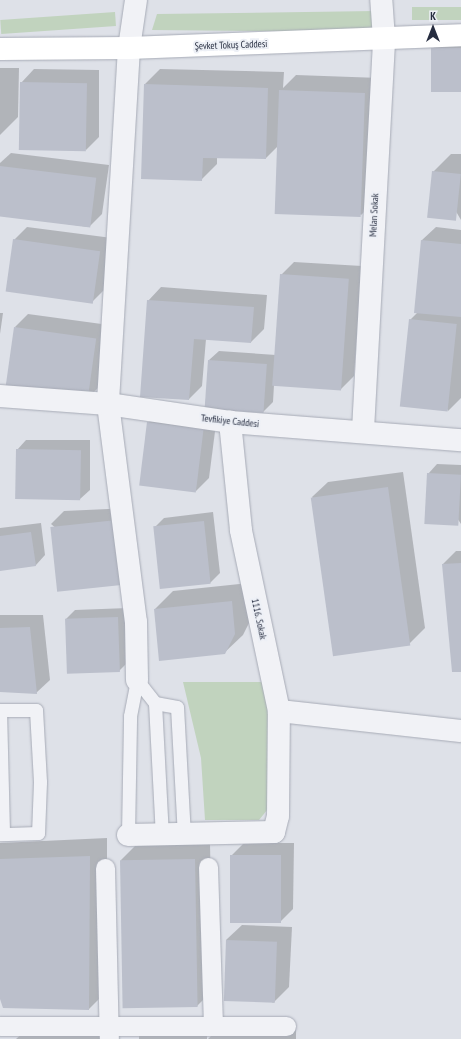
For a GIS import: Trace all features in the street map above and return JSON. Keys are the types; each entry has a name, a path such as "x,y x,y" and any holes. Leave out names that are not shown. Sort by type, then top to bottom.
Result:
{"main road":[{"name":"Şevket Tokuş Caddesi","path":"0,49 129,48 461,35"}],"street":[{"path":"136,0 129,48 108,404 136,622 137,680"},
{"name":"Melan Sokak","path":"363,430 384,39 381,0"},
{"name":"Tevfikiye Caddesi","path":"0,396 108,404 230,422 363,430 461,440"},
{"name":"1116. Sokak","path":"184,836 274,832 278,816 279,711 241,530 230,422"},
{"path":"279,711 461,731"},
{"path":"128,834 184,836"},
{"path":"201,1030 208,867"},
{"path":"105,868 109,1032"},
{"path":"0,1026 109,1032 286,1026"}],"lane":[{"path":"137,680 155,703 162,835"},
{"path":"128,834 130,716 137,680"},
{"path":"155,703 177,707 184,836"},
{"path":"0,710 36,710 40,782 38,833 1,834 0,710"}],"green space":[{"path":"412,7 461,7 461,20 412,20"},
{"path":"375,11 376,32 152,30 157,14"},
{"path":"115,12 116,26 1,34 0,20"},
{"path":"183,682 263,682 271,710 268,809 259,820 205,820 201,758"}],"building":[{"path":"431,48 461,48 461,92 431,92"},
{"path":"20,82 87,83 86,151 19,150"},
{"path":"144,84 268,88 266,159 203,158 202,181 141,179"},
{"path":"279,90 365,93 361,217 275,214"},
{"path":"0,166 96,178 90,227 0,216"},
{"path":"432,171 461,174 456,221 427,218"},
{"path":"13,239 100,251 93,304 6,291"},
{"path":"421,240 461,244 461,317 414,313"},
{"path":"280,274 349,279 341,391 272,386"},
{"path":"147,300 254,307 251,343 194,339 189,400 140,397"},
{"path":"409,319 457,324 448,412 400,407"},
{"path":"14,327 96,339 88,400 5,388"},
{"path":"208,360 267,364 263,413 205,409"},
{"path":"147,422 204,429 196,492 139,486"},
{"path":"16,449 81,450 80,500 15,499"},
{"path":"427,473 461,475 458,526 424,524"},
{"path":"388,487 410,645 333,656 311,498"},
{"path":"117,520 124,585 57,592 50,527"},
{"path":"204,521 211,584 160,589 153,526"},
{"path":"31,532 36,566 0,571 0,536"},
{"path":"461,563 461,672 452,672 442,564"},
{"path":"232,601 235,634 225,654 159,661 154,609"},
{"path":"118,617 120,672 67,674 65,619"},
{"path":"30,627 37,694 0,692 0,628"},
{"path":"230,855 281,855 281,923 230,923"},
{"path":"90,856 89,1010 3,1008 0,999 0,859"},
{"path":"195,859 198,1007 123,1008 120,860"},
{"path":"226,940 277,942 275,1003 224,1001"}]}
